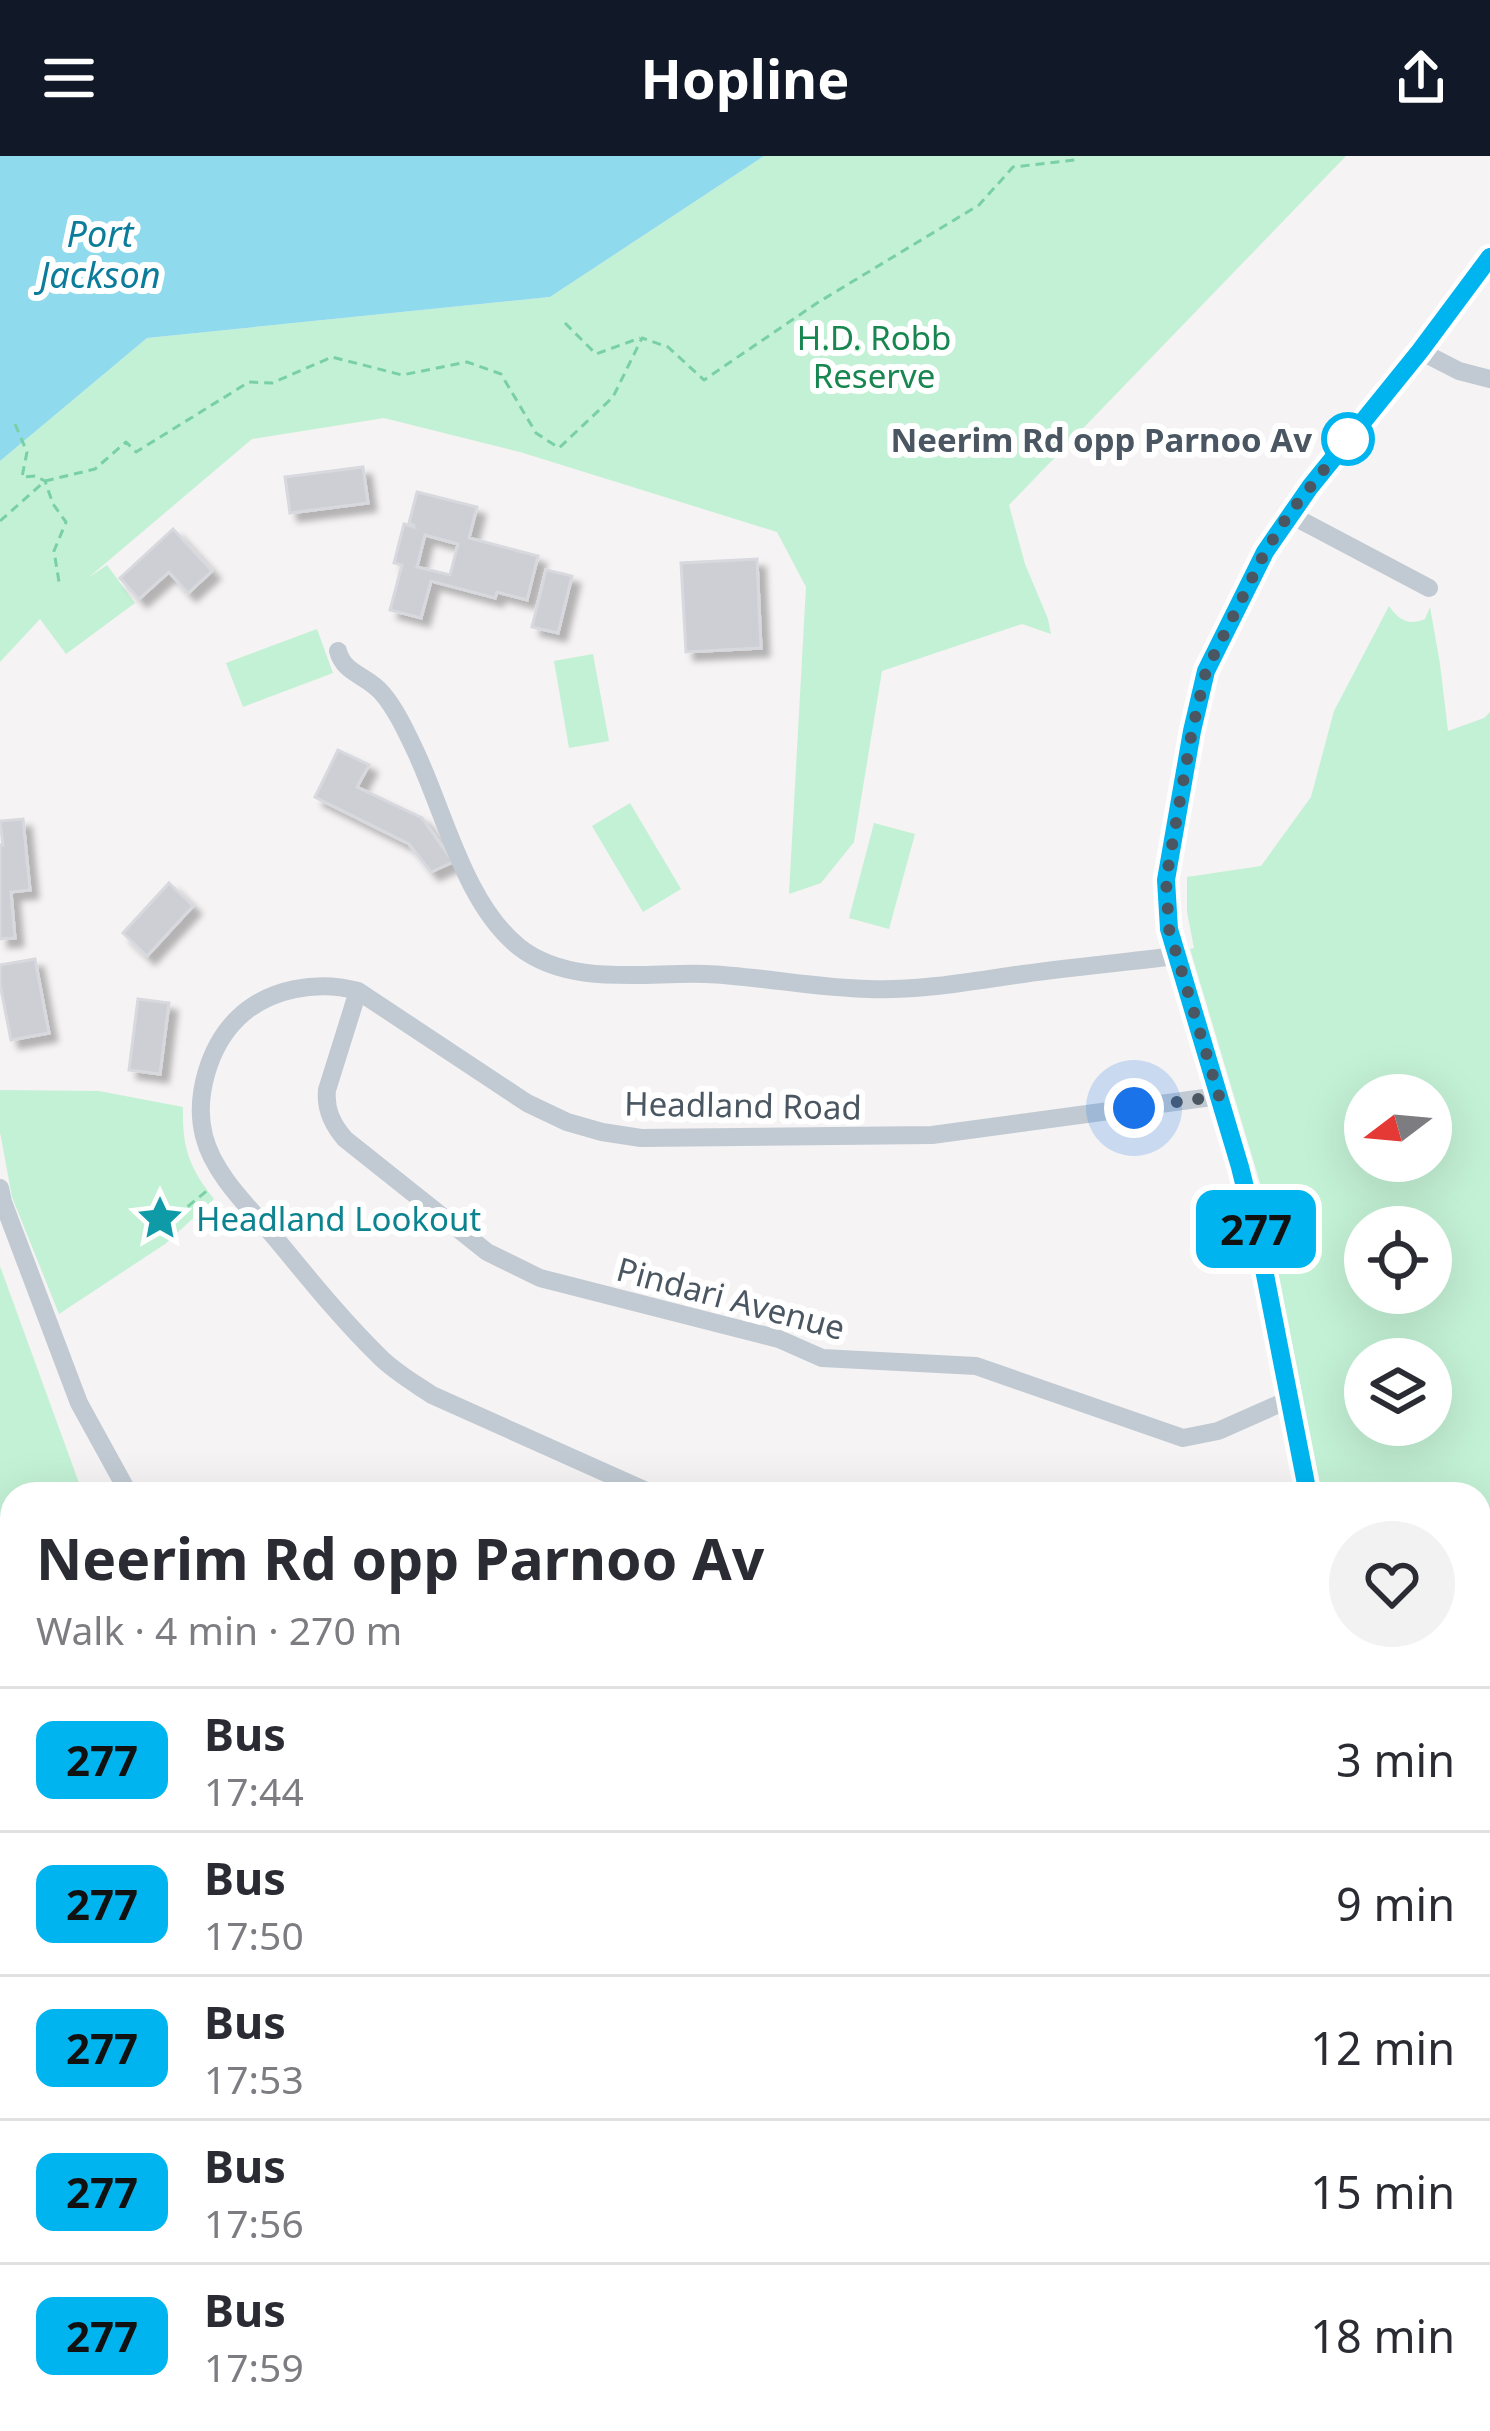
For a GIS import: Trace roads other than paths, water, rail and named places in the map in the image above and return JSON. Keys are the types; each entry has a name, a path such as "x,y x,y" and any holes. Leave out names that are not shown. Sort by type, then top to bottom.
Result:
{"street":[{"path":"1305,1482 1259,1244 1169,929 1166,880 1206,671 1265,552 1289,514 1490,257"},
{"path":"1420,351 1459,371 1490,379"},
{"path":"1289,514 1429,588"},
{"path":"338,651 341,663 372,683 397,716 487,912 515,944 554,966 619,974 745,975 870,989 953,984 1177,956"},
{"path":"358,992 319,986 284,992 251,1007 225,1033 209,1065 201,1119 208,1150 224,1176 321,1292 406,1379 626,1482"},
{"name":"Headland Road","path":"358,992 527,1103 567,1122 641,1138 932,1135 1219,1096"},
{"name":"Pindari Avenue","path":"358,992 327,1090 326,1102 336,1128 488,1252 540,1278 779,1339 823,1358 976,1366 1184,1438 1218,1431 1288,1400"},
{"path":"0,1188 79,1403 122,1482"}],"water":[{"name":"Port Jackson","path":"0,156 764,156 550,297 147,338 0,461"}],"place":[{"name":"Neerim Rd opp Parnoo Av","path":"1348,439"},
{"name":"Headland Lookout","path":"160,1218"}],"park label":[{"name":"H.D. Robb Reserve","path":"874,356"}]}
